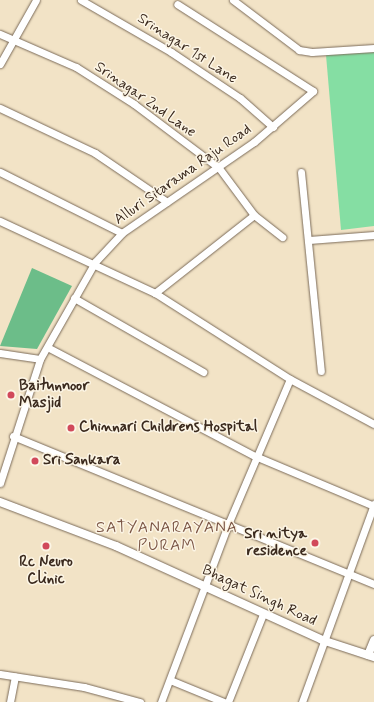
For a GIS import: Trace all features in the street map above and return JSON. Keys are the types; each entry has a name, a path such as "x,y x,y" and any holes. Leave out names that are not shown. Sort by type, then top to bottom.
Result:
{"street":[{"path":"0,64 36,0"},
{"name":"Srinagar 1st Lane","path":"82,0 171,52 240,98 273,127"},
{"path":"233,0 299,50 374,48"},
{"name":"Alluri Sitarama Raju Road","path":"0,483 40,359 49,348 74,298 95,262 122,233 219,168 273,127 313,91 177,4"},
{"name":"Srinagar 2nd Lane","path":"0,34 13,41 76,67 134,104 219,168 254,215"},
{"path":"0,108 95,153 167,202"},
{"path":"0,172 122,233"},
{"path":"301,172 321,371"},
{"path":"155,293 254,215 282,237"},
{"path":"0,221 95,262 155,293 290,379 374,424"},
{"path":"309,240 374,237"},
{"path":"74,298 203,372"},
{"path":"49,348 255,456 374,505 322,640 302,702"},
{"path":"0,353 40,359"},
{"path":"161,702 255,456 290,379"},
{"path":"14,436 229,522 374,584"},
{"name":"Bhagat Singh Road","path":"0,502 116,546 322,640 371,656"},
{"path":"228,702 263,614"},
{"path":"371,656 374,640"},
{"path":"0,674 84,687 140,702"},
{"path":"10,702 14,676"},
{"path":"170,680 224,702"}],"green space":[{"path":"374,50 374,226 341,230 326,55"},
{"path":"32,268 72,286 37,349 0,346"}],"place":[{"name":"Baitunnoor Masjid","path":"11,395"},
{"name":"Chinnari Childrens Hospital","path":"71,428"},
{"name":"Sri Sankara","path":"35,461"},
{"name":"Sri nitya residence","path":"315,543"},
{"name":"Rc Neuro Clinic","path":"46,546"}],"district":[{"name":"SATYANARAYANA PURAM","path":"167,537"}]}
